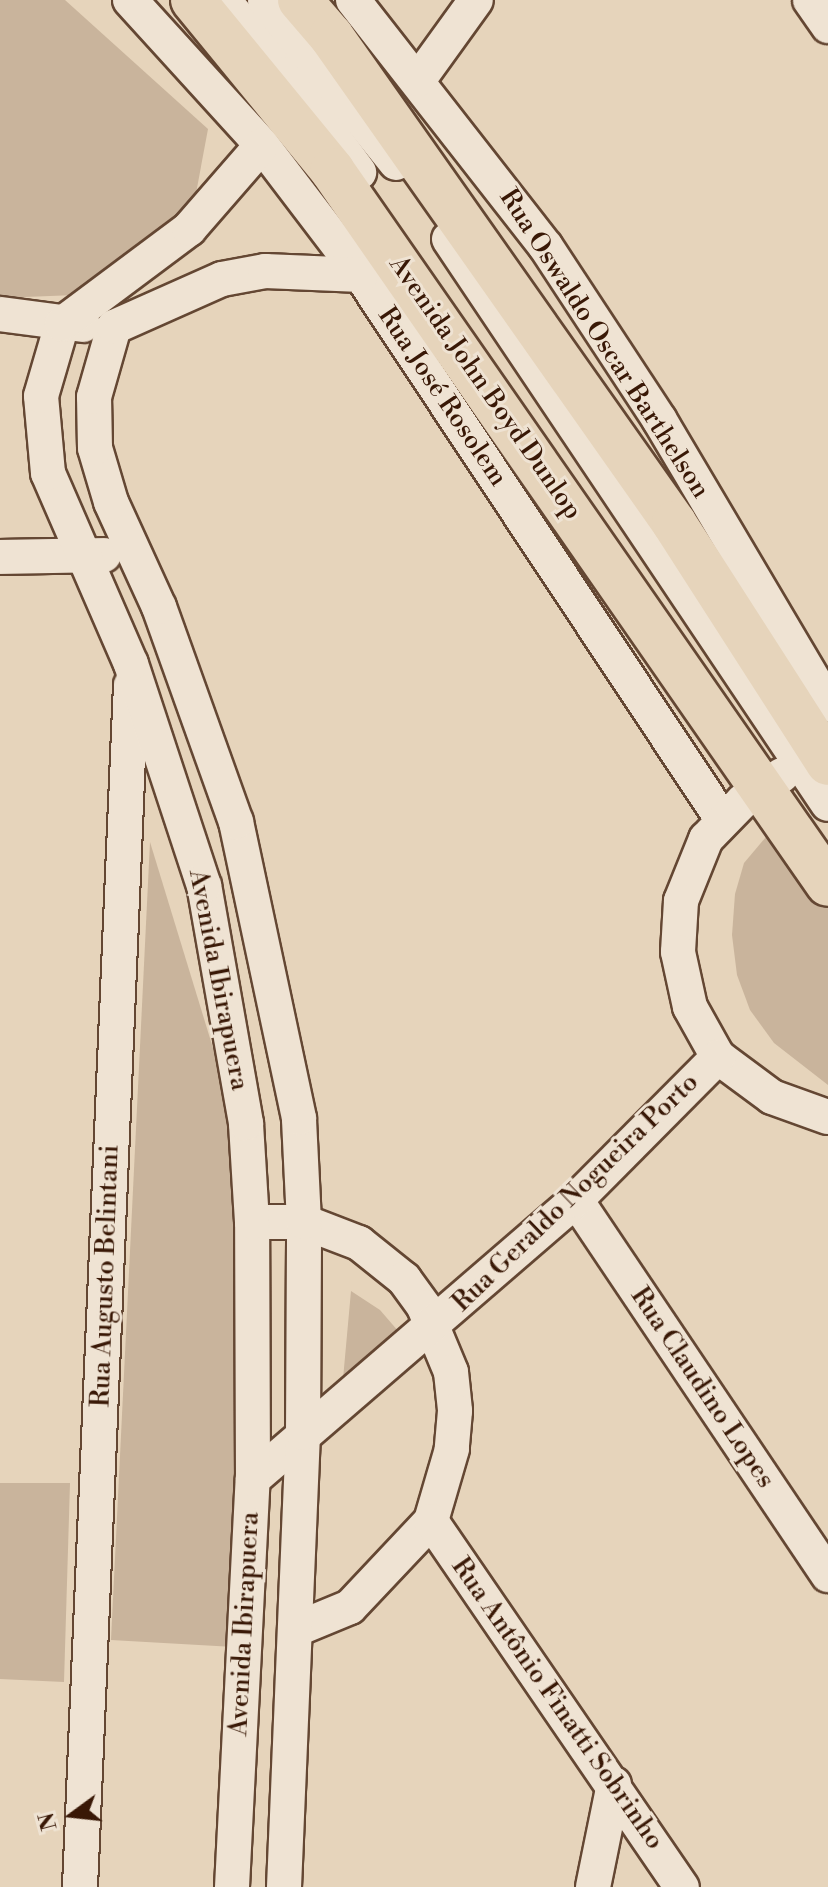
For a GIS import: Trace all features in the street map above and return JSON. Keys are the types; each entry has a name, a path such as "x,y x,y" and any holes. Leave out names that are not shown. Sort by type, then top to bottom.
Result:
{"main road":[{"name":"Avenida John Boyd Dunlop","path":"193,0 332,170 804,767"},
{"name":"Avenida John Boyd Dunlop","path":"300,0 349,62 674,523 804,767 828,884"}],"street":[{"name":"Rua José Rosolem","path":"130,0 262,145 361,275 722,819"},
{"path":"223,0 287,74 387,210 590,513 804,767 828,850"},
{"path":"265,0 415,188 828,804"},
{"name":"Rua Oswaldo Oscar Barthelson","path":"353,0 419,79 546,247 651,405 828,705"},
{"path":"419,79 476,0"},
{"path":"810,0 828,26"},
{"path":"62,324 189,229 262,145"},
{"path":"0,314 62,324 114,327 222,279 265,271 361,275"},
{"name":"Avenida Ibirapuera","path":"62,324 41,396 42,439 60,506 131,664 204,886 246,1123 252,1222 253,1479 232,1887"},
{"name":"Avenida Ibirapuera","path":"114,327 94,397 95,448 111,502 135,554 236,822 299,1118 304,1222 303,1433 284,1887"},
{"path":"0,557 135,554"},
{"name":"Rua Augusto Belintani","path":"80,1887 131,664"},
{"path":"804,767 722,819 689,875 681,901 678,952 690,1007 718,1057 772,1097 828,1117"},
{"name":"Rua Geraldo Nogueira Porto","path":"253,1479 303,1433 433,1328 576,1200 718,1057"},
{"name":"Rua Claudino Lopes","path":"576,1200 828,1575"},
{"name":"Rua Geraldo Nogueira Porto","path":"252,1222 304,1222 359,1243 404,1279 433,1328"},
{"path":"297,1629 350,1607 431,1521 452,1449 455,1411 451,1372 433,1328"},
{"name":"Rua Antônio Finatti Sobrinho","path":"431,1521 682,1887"},
{"path":"593,1887 614,1784"}],"shaded area":[{"path":"0,0 65,0 208,129 194,204 75,295 0,298"},
{"path":"777,824 828,897 828,1085 774,1043 750,1010 737,975 732,935 735,894 744,863"},
{"path":"150,842 246,1156 234,1647 111,1640"},
{"path":"351,1291 380,1310 405,1339 341,1401"},
{"path":"0,1483 70,1483 64,1682 0,1679"}]}
